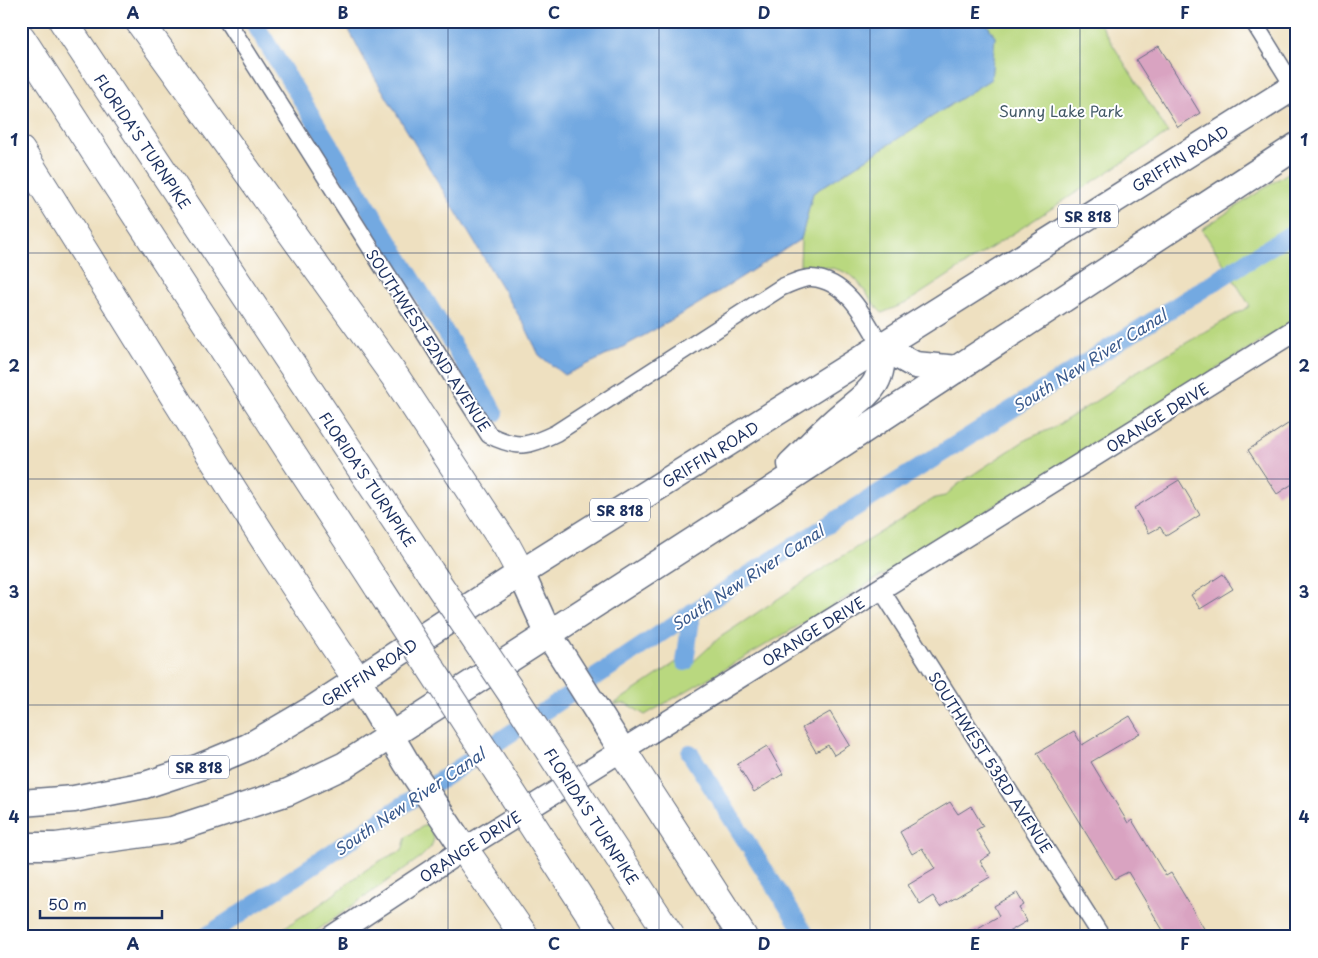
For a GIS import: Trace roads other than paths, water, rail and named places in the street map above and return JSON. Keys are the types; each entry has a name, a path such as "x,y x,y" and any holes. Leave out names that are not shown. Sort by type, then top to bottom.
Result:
{"highway":[{"name":"FLORIDA'S TURNPIKE","path":"63,21 515,698 671,937"},
{"path":"139,21 396,378 507,547 521,573"},
{"path":"21,38 605,937"},
{"path":"21,151 133,327 207,449 357,679"},
{"path":"622,750 743,937"},
{"path":"464,849 525,937"}],"main road":[{"name":"GRIFFIN ROAD","path":"21,803 74,799 145,785 200,767 248,747 313,709 521,573 1296,88"},
{"path":"21,846 56,846 172,830 288,792 352,761 958,369 1297,146"},
{"path":"882,346 915,365 958,369"},
{"path":"752,503 837,419 870,392 881,372 883,362 882,346"},
{"path":"521,573 549,635 563,660 622,750"},
{"path":"357,679 390,737 441,818 464,849"}],"street":[{"name":"SOUTHWEST 52ND AVENUE","path":"228,21 489,435 510,445 532,445 556,433 782,287 810,277 834,283 858,307 882,346"},
{"path":"1253,21 1296,88"},
{"name":"ORANGE DRIVE","path":"332,937 464,849 1297,329"},
{"name":"SOUTHWEST 53RD AVENUE","path":"880,588 1102,937"}],"water":[{"path":"348,21 985,21 995,37 991,79 813,193 801,239 656,329 564,375 539,355 525,326 369,68 348,28"}],"waterway":[{"path":"253,21 495,413"},
{"name":"South New River Canal","path":"205,937 753,572 1297,230"},
{"path":"685,662 692,612"},
{"path":"690,753 807,937"}],"park label":[{"name":"Sunny Lake Park","path":"1061,110"}]}
